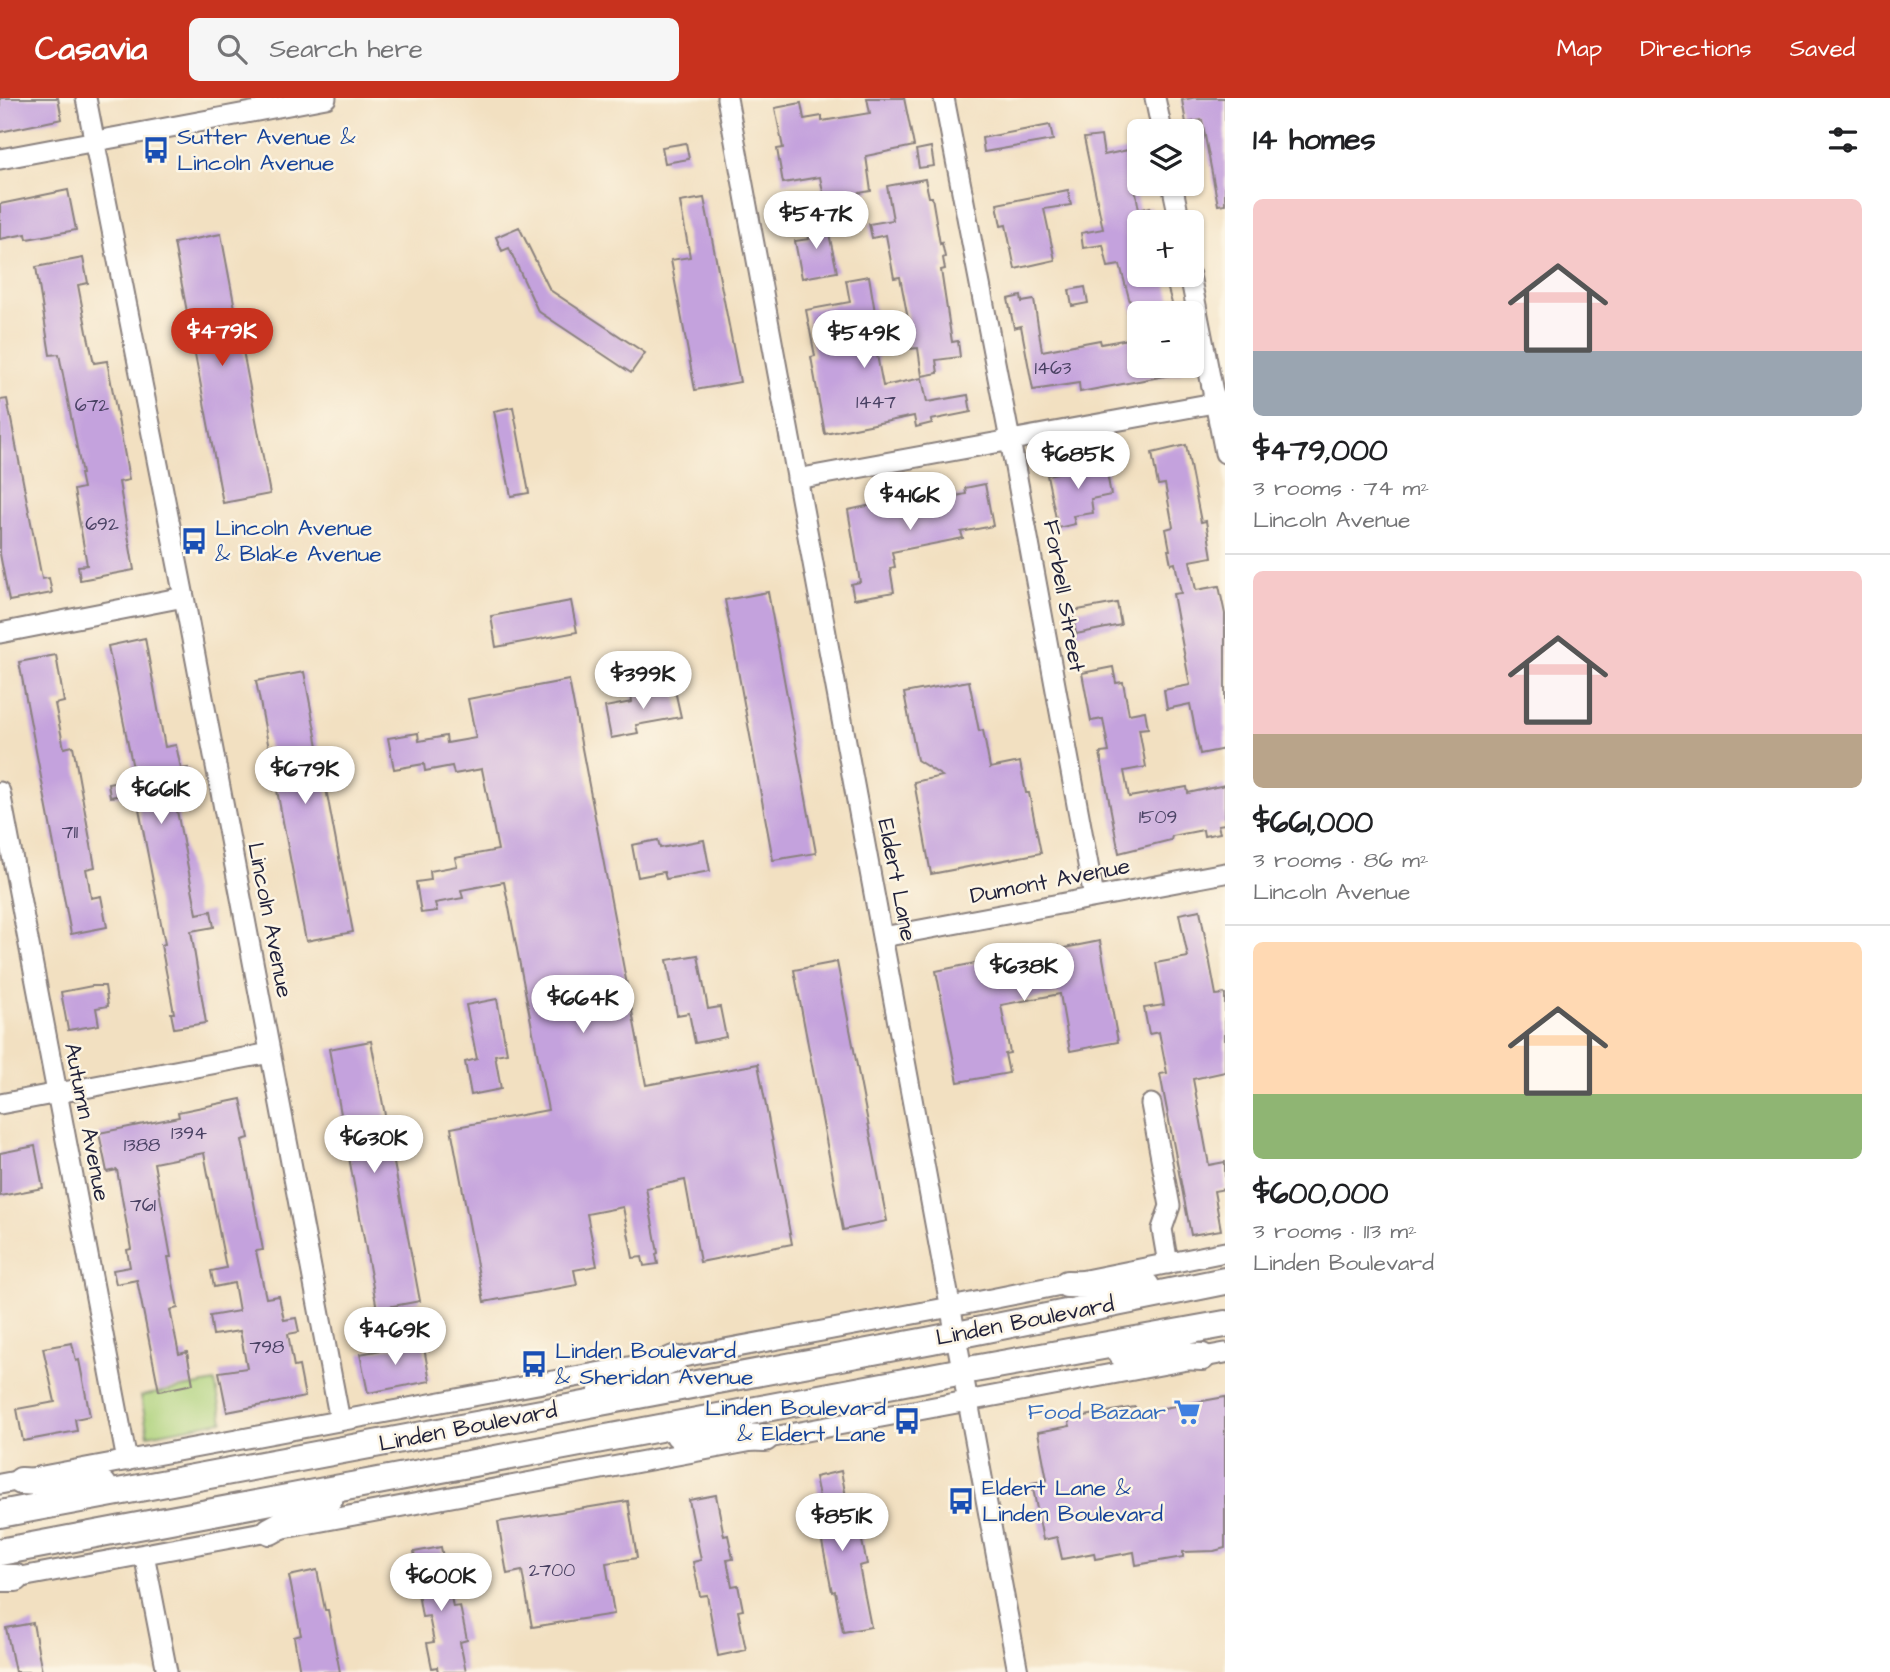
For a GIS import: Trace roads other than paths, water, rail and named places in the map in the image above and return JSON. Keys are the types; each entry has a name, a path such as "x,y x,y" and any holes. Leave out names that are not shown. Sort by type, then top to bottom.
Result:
{"highway":[{"name":"Linden Boulevard","path":"0,1514 956,1335 1225,1281"},
{"path":"1067,1284 1193,1287"},
{"name":"Linden Boulevard","path":"0,1552 1225,1324"},
{"path":"1074,1351 1213,1355"},
{"path":"562,1409 674,1359"},
{"path":"632,1433 765,1438"},
{"path":"10,1482 147,1487"},
{"path":"270,1531 353,1486"}],"street":[{"name":"Lincoln Avenue","path":"86,98 184,597 340,1421"},
{"path":"0,159 326,98"},
{"name":"Eldert Lane","path":"727,98 1018,1672"},
{"name":"Forbell Street","path":"944,98 1094,897"},
{"path":"1155,98 1159,119"},
{"path":"1193,287 1220,402 1225,453"},
{"path":"797,480 1220,402"},
{"path":"0,633 184,597"},
{"name":"Autumn Avenue","path":"0,792 127,1461"},
{"name":"Dumont Avenue","path":"883,937 1225,873"},
{"path":"0,1104 270,1053"},
{"path":"1151,1104 1170,1206 1162,1229 1168,1264"},
{"name":"Linden Boulevard","path":"10,1482 951,1307 1225,1252"},
{"path":"5,1579 1213,1355"},
{"path":"144,1554 166,1672"}],"place":[{"name":"Sutter Avenue & Lincoln Avenue","path":"156,150"},
{"name":"Lincoln Avenue & Blake Avenue","path":"194,541"},
{"name":"Linden Boulevard & Sheridan Avenue","path":"534,1364"},
{"name":"Food Bazaar","path":"1187,1412"},
{"name":"Linden Boulevard & Eldert Lane","path":"907,1421"},
{"name":"Eldert Lane & Linden Boulevard","path":"961,1501"}]}
